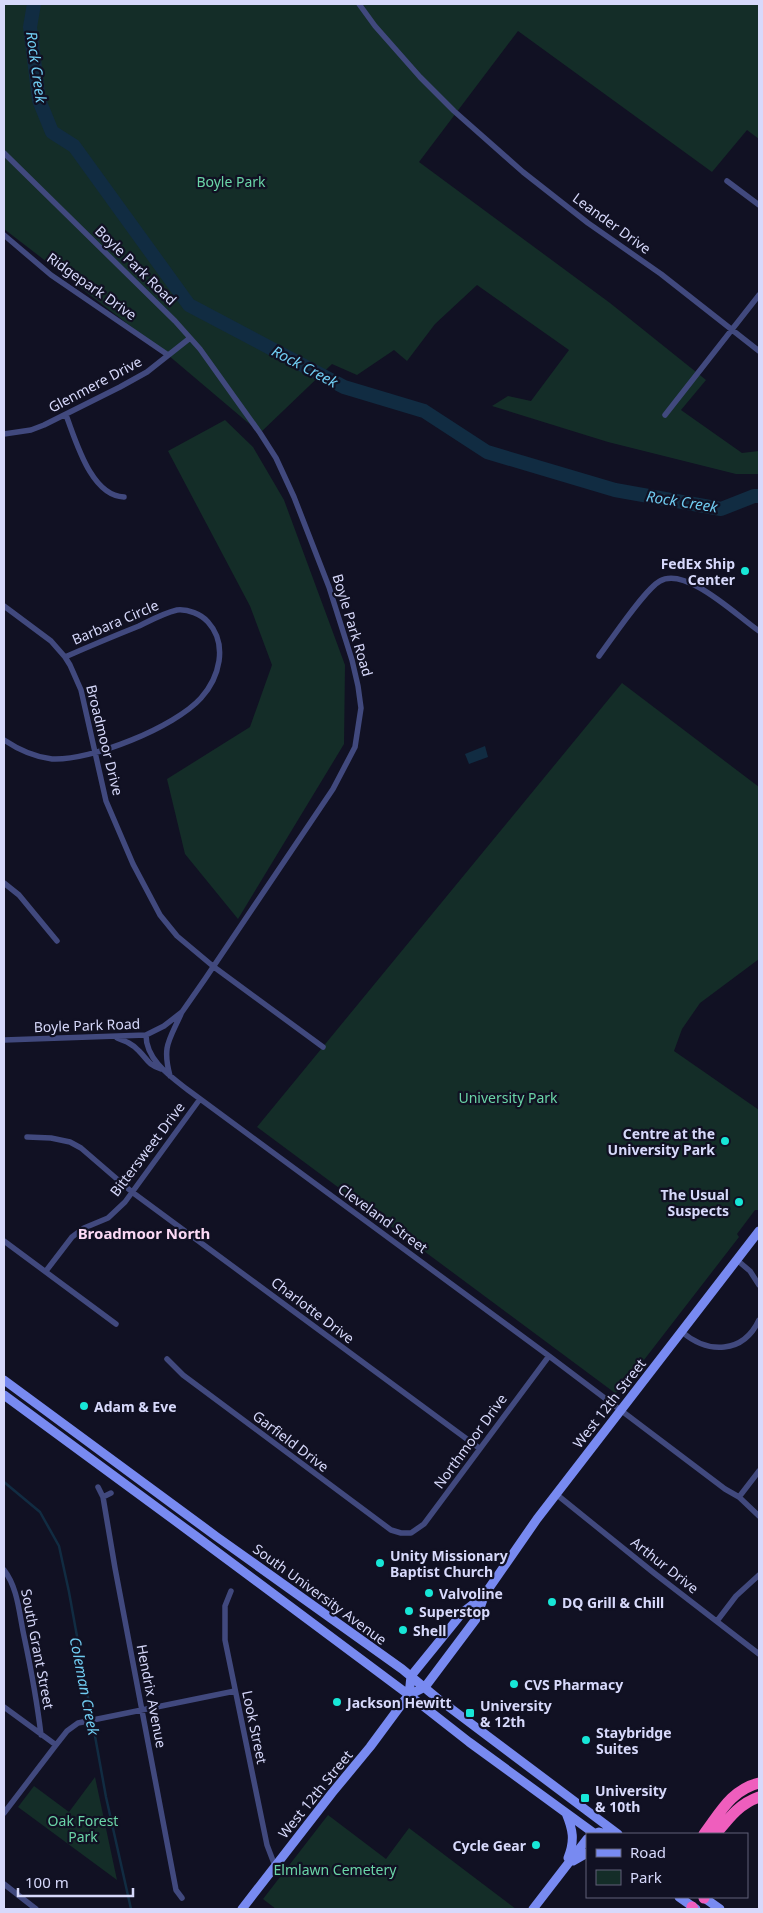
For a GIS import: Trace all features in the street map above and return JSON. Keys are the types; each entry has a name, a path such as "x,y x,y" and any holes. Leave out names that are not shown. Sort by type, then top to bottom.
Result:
{"highway":[{"path":"705,1833 730,1799 738,1792 759,1783"},
{"path":"717,1833 746,1802 759,1797"}],"main road":[{"name":"West 12th Street","path":"411,1676 463,1612 485,1594 556,1494 759,1231"},
{"name":"South University Avenue","path":"4,1380 217,1537 411,1676 617,1833"},
{"name":"South University Avenue","path":"4,1395 409,1695 469,1742 566,1812 590,1833"},
{"name":"West 12th Street","path":"242,1909 409,1695 425,1687 476,1619 485,1594"},
{"path":"409,1695 411,1676"},
{"path":"565,1867 574,1837 566,1812"},
{"path":"533,1909 586,1842"},
{"path":"565,1867 586,1854"},
{"path":"680,1898 694,1908"},
{"path":"705,1898 720,1909"}],"street":[{"name":"Leander Drive","path":"359,4 375,26 420,77 454,111 523,172 588,223 661,274 759,351"},
{"name":"Boyle Park Road","path":"4,153 141,287 190,338 216,370 260,433 276,458 294,497 329,588 352,660 361,708 355,747 332,789 182,1012 164,1026 146,1035 4,1040"},
{"path":"726,181 759,205"},
{"name":"Ridgepark Drive","path":"4,235 51,275 168,355"},
{"path":"665,415 759,295"},
{"name":"Glenmere Drive","path":"4,434 31,430 66,415 147,372 190,338"},
{"path":"66,415 90,470 104,490 115,496 124,497"},
{"path":"599,656 657,582 672,577 698,587 759,631"},
{"name":"Broadmoor Drive","path":"4,606 51,641 65,657 80,690 106,801 125,846 160,916 178,936 214,966 323,1047"},
{"name":"Barbara Circle","path":"4,740 22,751 43,758 71,758 95,752 140,736 180,715 198,701 209,686 216,671 220,652 217,637 212,627 202,617 192,612 178,610 65,657"},
{"path":"4,883 19,895 56,941"},
{"path":"170,1076 165,1057 167,1045 182,1012"},
{"name":"Cleveland Street","path":"146,1035 146,1043 162,1069 200,1100 622,1410 725,1489 739,1497 759,1516"},
{"path":"112,1036 130,1043 150,1065 162,1069"},
{"name":"Bittersweet Drive","path":"46,1271 72,1237 84,1228 108,1218 124,1202 200,1100"},
{"name":"Charlotte Drive","path":"27,1138 51,1138 70,1142 81,1148 132,1192 479,1448"},
{"path":"4,1241 116,1324"},
{"path":"737,1260 750,1271 759,1285"},
{"path":"682,1332 705,1346 723,1348 744,1340 759,1320"},
{"name":"Northmoor Drive","path":"406,1534 414,1532 424,1524 549,1356"},
{"name":"Garfield Drive","path":"167,1359 183,1375 391,1530 406,1534"},
{"path":"739,1497 759,1471"},
{"name":"Hendrix Avenue","path":"98,1487 103,1497 176,1890 182,1898"},
{"path":"103,1497 111,1493"},
{"name":"Arthur Drive","path":"556,1494 759,1654"},
{"name":"South Grant Street","path":"4,1570 10,1578 17,1596 37,1700 41,1735"},
{"path":"717,1621 736,1596 759,1576"},
{"name":"Look Street","path":"231,1591 225,1606 224,1628 266,1845 275,1866"},
{"path":"4,1813 56,1745 74,1726 99,1718 235,1692"},
{"path":"4,1707 56,1745"},
{"path":"4,1884 36,1909"}],"green space":[{"name":"Boyle Park","path":"4,4 759,4 759,139 747,130 712,172 518,31 419,162 610,303 706,380 681,410 742,453 759,451 759,474 736,474 608,442 492,406 508,396 531,401 569,350 477,285 435,324 407,361 394,350 357,375 332,364 260,433 168,355 4,229"},
{"path":"225,420 253,447 284,500 345,665 344,744 238,919 185,854 167,779 250,727 272,665 250,606 168,451"},
{"name":"University Park","path":"622,683 759,787 759,959 700,1003 682,1029 674,1051 759,1110 759,1210 755,1210 737,1234 739,1237 620,1391 615,1393 257,1127"},
{"name":"Oak Forest Park","path":"95,1777 117,1880 18,1807 34,1786 69,1812"},
{"name":"Elmlawn Cemetery","path":"328,1815 386,1859 409,1828 516,1909 276,1909 263,1899"}],"water":[{"path":"485,746 488,757 469,764 465,754"}],"waterway":[{"name":"Rock Creek","path":"34,4 30,27 39,100 52,132 74,146 189,305 344,387 424,411 487,452 615,490 721,509 754,496 759,496"},
{"name":"Coleman Creek","path":"4,1482 40,1512 59,1546 106,1797 131,1909"}],"place":[{"name":"FedEx Ship Center","path":"745,571"},
{"name":"Centre at the University Park","path":"725,1141"},
{"name":"The Usual Suspects","path":"739,1202"},
{"name":"Adam & Eve","path":"84,1406"},
{"name":"Unity Missionary Baptist Church","path":"380,1563"},
{"name":"Valvoline","path":"429,1593"},
{"name":"DQ Grill & Chill","path":"552,1602"},
{"name":"Superstop","path":"409,1611"},
{"name":"Shell","path":"403,1630"},
{"name":"CVS Pharmacy","path":"514,1684"},
{"name":"Jackson Hewitt","path":"337,1702"},
{"name":"University & 12th","path":"470,1713"},
{"name":"Staybridge Suites","path":"586,1740"},
{"name":"University & 10th","path":"585,1798"},
{"name":"Cycle Gear","path":"536,1845"}],"district":[{"name":"Broadmoor North","path":"144,1233"}]}
